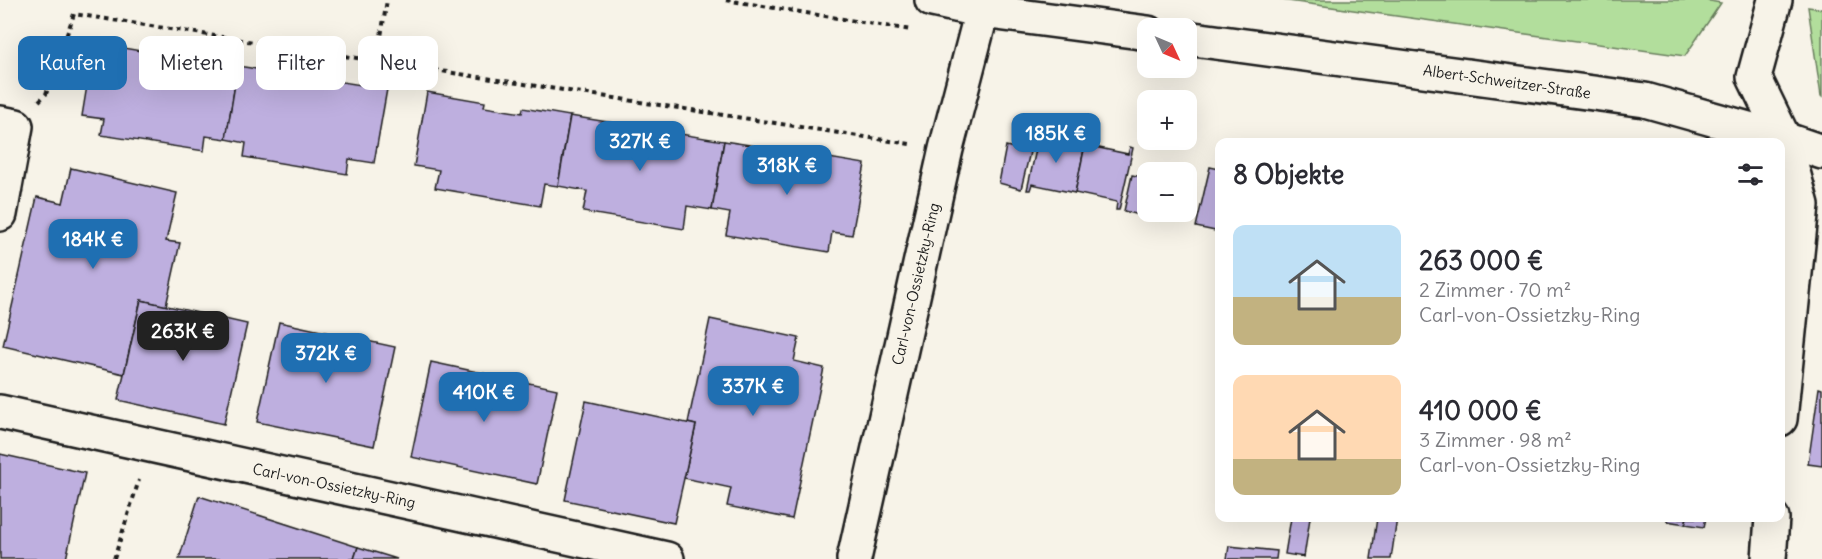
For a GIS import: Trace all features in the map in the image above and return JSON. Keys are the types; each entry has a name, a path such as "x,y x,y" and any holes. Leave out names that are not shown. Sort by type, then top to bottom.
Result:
{"street":[{"path":"932,0 982,11 1137,32"},
{"path":"1775,0 1754,77 1784,138"},
{"name":"Carl-von-Ossietzky-Ring","path":"854,559 945,149 982,11"},
{"name":"Albert-Schweitzer-Straße","path":"1197,39 1645,100 1780,138"},
{"path":"0,214 8,124"},
{"name":"Albert-Schweitzer-Straße","path":"1785,139 1822,152"},
{"path":"1785,143 1802,205 1785,359"},
{"name":"Carl-von-Ossietzky-Ring","path":"0,412 667,559"},
{"path":"1769,559 1772,522"}],"path":[{"path":"381,36 387,0"},
{"path":"726,0 913,30"},
{"path":"8,124 46,94 74,14 358,58"},
{"path":"438,70 945,149"},
{"path":"114,559 150,445"}],"green space":[{"path":"1281,0 1705,0 1721,3 1685,56"},
{"path":"1808,7 1822,9 1822,97 1821,96"}],"building":[{"path":"127,49 139,51 139,90 234,90 226,139 206,136 204,151 101,135 104,119 82,116 86,90 127,90"},
{"path":"244,67 256,69 256,90 346,90 346,83 358,84 358,90 387,90 374,163 349,159 347,174 244,157 246,143 226,139 234,90 244,90"},
{"path":"427,92 485,102 484,107 522,113 523,108 570,116 558,186 544,184 540,206 435,188 439,170 414,166"},
{"path":"570,116 627,125 626,128 667,135 668,132 724,141 712,210 687,206 684,229 583,212 587,191 558,186"},
{"path":"1041,127 1044,128 1043,135 1085,145 1075,193 1032,184 1030,190 1027,190"},
{"path":"724,141 770,148 769,152 810,159 811,155 865,164 852,235 832,232 829,252 726,235 730,213 712,210"},
{"path":"1085,145 1128,154 1130,147 1133,148 1119,210 1116,210 1117,202 1075,193"},
{"path":"1006,146 1030,152 1021,189 999,183"},
{"path":"1210,167 1215,168 1215,231 1196,227"},
{"path":"71,168 177,193 166,241 180,243 166,306 141,300 124,374 3,346 37,197 63,203"},
{"path":"1132,175 1137,176 1137,214 1124,211"},
{"path":"141,300 247,324 224,424 118,400"},
{"path":"710,319 799,338 794,361 824,368 792,519 727,506 731,488 684,478 696,425 688,423"},
{"path":"279,322 395,347 374,446 257,422"},
{"path":"431,362 557,389 537,484 411,457"},
{"path":"1819,388 1822,389 1822,466 1808,464"},
{"path":"586,401 696,425 674,523 565,500"},
{"path":"0,454 85,473 66,559 0,559"},
{"path":"199,496 358,547 354,559 179,559"},
{"path":"1290,522 1309,522 1304,557 1285,554"},
{"path":"1376,522 1396,522 1391,559 1371,559"},
{"path":"1686,522 1705,522 1704,527 1685,524"},
{"path":"1229,546 1277,551 1276,559 1227,559"},
{"path":"358,547 397,559 354,559"}]}
